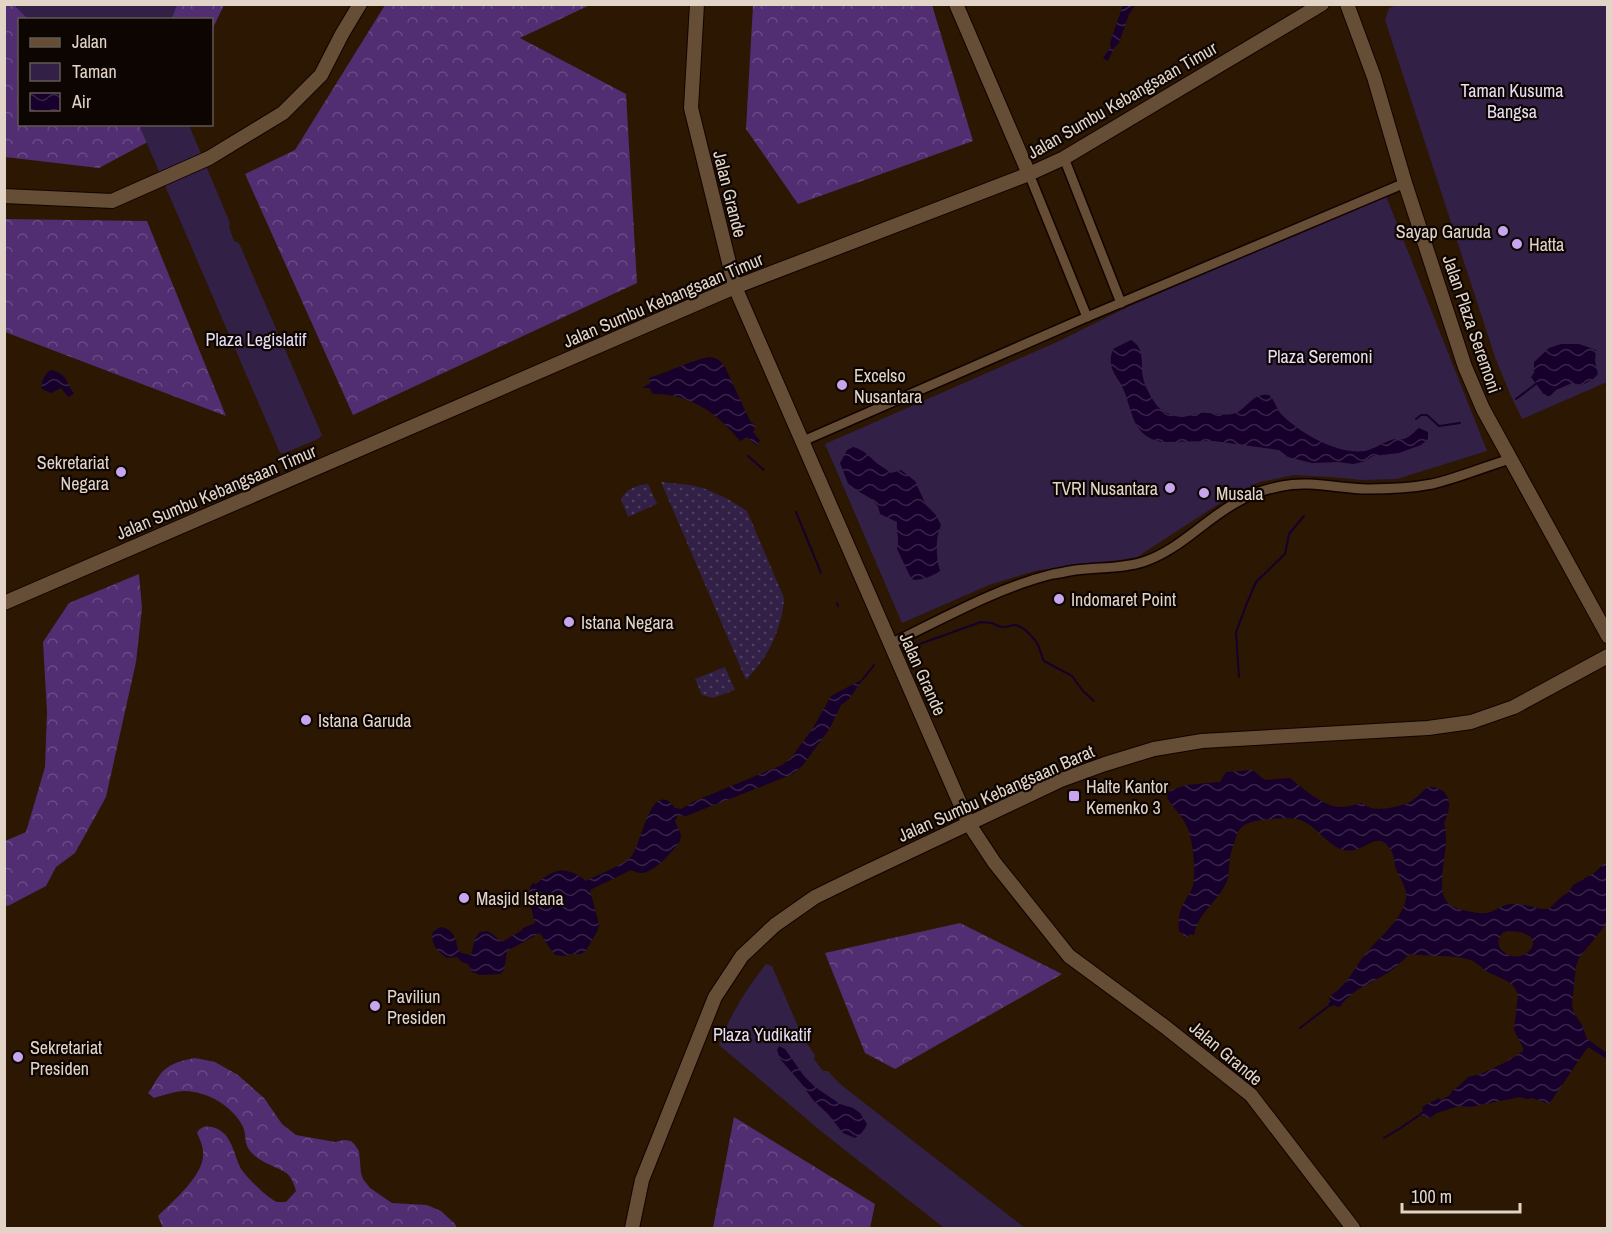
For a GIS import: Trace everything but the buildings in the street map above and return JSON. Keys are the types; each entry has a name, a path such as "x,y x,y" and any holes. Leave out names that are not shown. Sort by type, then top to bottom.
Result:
{"street":[{"path":"4,196 112,201 209,158 283,113 321,75 360,4"},
{"name":"Jalan Grande","path":"697,4 691,108 735,287 969,825 994,862 1069,957 1164,1026 1251,1095 1353,1228"},
{"path":"956,4 1087,317"},
{"name":"Jalan Sumbu Kebangsaan Timur","path":"4,603 735,287 1029,174 1064,158 1322,4"},
{"name":"Jalan Plaza Seremoni","path":"1347,4 1374,76 1405,183 1465,367 1483,409 1608,636"},
{"path":"1064,158 1121,303"},
{"path":"803,441 1087,317 1405,183"},
{"path":"890,644 976,603 1033,580 1076,570 1131,565 1145,561 1189,537 1240,500 1264,490 1286,485 1309,484 1365,489 1432,484 1510,459"},
{"name":"Jalan Sumbu Kebangsaan Barat","path":"632,1228 642,1180 715,997 742,956 775,925 815,897 1061,780 1154,749 1202,741 1428,728 1471,722 1514,707 1608,656"}],"green space":[{"path":"5,5 224,5 213,28 213,18 18,18 18,126 162,126 157,137 99,168 5,157"},
{"path":"14,5 177,5 172,18 27,18"},
{"path":"385,5 590,5 520,38 626,94 637,283 353,415 245,174 295,150"},
{"path":"753,5 932,5 973,141 798,204 746,129"},
{"name":"Taman Kusuma Bangsa","path":"1397,5 1607,5 1607,382 1522,419 1495,357 1385,20 1389,8"},
{"name":"Plaza Legislatif","path":"139,126 189,126 230,223 229,227 234,241 239,243 322,435 318,439 280,453"},
{"name":"Plaza Seremoni","path":"1386,196 1487,451 1397,479 1362,480 1294,475 1260,482 1231,496 1137,557 1081,567 1038,570 989,585 902,623 825,444 1057,342 1130,306"},
{"path":"4,219 147,221 226,416 5,332"},
{"path":"661,482 703,488 747,511 784,598 777,632 761,662 746,680"},
{"path":"648,484 657,504 628,517 621,499 632,488"},
{"path":"139,574 142,608 136,662 106,797 75,853 56,867 46,886 8,906 5,905 5,841 26,832 45,767 47,712 43,642 69,603"},
{"path":"725,667 735,690 713,698 702,695 695,679"},
{"path":"960,923 1062,974 895,1069 865,1053 825,953"},
{"name":"Plaza Yudikatif","path":"766,964 772,966 803,1038 823,1071 828,1071 840,1084 1025,1228 944,1228 822,1132 719,1045 739,1003"},
{"path":"195,1058 215,1062 238,1075 264,1098 282,1124 296,1135 335,1142 351,1141 359,1151 361,1173 370,1188 392,1203 427,1205 441,1211 457,1228 163,1228 158,1216 185,1189 198,1172 203,1150 197,1133 203,1127 212,1127 227,1137 242,1171 273,1200 286,1202 296,1191 288,1175 257,1158 250,1150 242,1125 232,1111 218,1101 194,1092 177,1092 154,1098 148,1093 166,1068"},
{"path":"734,1117 875,1204 870,1228 713,1228"}],"water":[{"path":"1123,5 1135,5 1129,14 1119,43 1108,61 1103,58 1111,47 1110,43"},
{"path":"1131,340 1141,352 1143,377 1150,394 1157,406 1171,415 1183,417 1203,413 1226,415 1238,412 1259,396 1269,395 1281,414 1298,428 1320,441 1343,450 1365,451 1393,439 1406,438 1419,428 1428,432 1428,439 1421,445 1399,453 1373,456 1363,462 1353,464 1312,463 1288,457 1279,450 1214,441 1161,442 1152,439 1136,425 1123,389 1112,368 1113,349"},
{"path":"1561,344 1579,344 1596,350 1595,361 1598,374 1582,385 1572,383 1556,390 1550,396 1545,396 1531,377 1534,373 1534,362 1549,348"},
{"path":"709,357 718,360 725,367 750,421 756,426 753,432 760,441 756,445 747,437 740,441 722,422 702,407 678,397 652,394 650,388 643,386 650,384 649,378"},
{"path":"50,370 63,375 74,394 68,397 61,388 51,393 42,389 43,379"},
{"path":"853,447 864,452 891,473 901,470 915,481 926,505 936,515 941,525 937,548 940,571 914,580 910,576 897,549 897,522 880,514 878,506 870,498 849,486 840,463 847,450"},
{"path":"863,679 849,699 841,705 830,728 803,765 793,774 686,816 678,815 675,821 681,835 680,841 657,866 641,873 631,870 590,890 599,925 585,952 566,956 556,955 540,933 507,951 504,970 500,974 480,975 472,972 468,964 457,957 447,958 435,947 433,932 440,927 450,931 460,952 471,955 475,939 480,932 488,931 502,942 535,923 528,896 533,883 536,884 560,870 572,872 586,881 616,867 631,857 635,851 648,816 659,800 667,800 675,808 681,809 782,765 791,758 813,728 831,696"},
{"path":"1253,770 1265,780 1290,778 1320,800 1339,807 1362,803 1375,809 1393,807 1410,802 1428,787 1441,790 1446,794 1449,804 1444,823 1446,844 1442,879 1444,897 1450,905 1467,911 1486,913 1512,904 1549,909 1569,892 1573,885 1594,873 1607,861 1607,923 1579,958 1572,1005 1587,1039 1607,1053 1607,1059 1588,1047 1549,1104 1532,1098 1520,1097 1471,1107 1459,1106 1437,1113 1428,1119 1425,1115 1422,1117 1420,1113 1423,1111 1422,1107 1450,1095 1468,1077 1481,1074 1523,1051 1514,1030 1518,995 1514,986 1487,972 1471,960 1410,954 1392,970 1350,995 1340,1007 1334,1005 1331,1007 1328,1004 1331,1001 1330,997 1344,984 1363,957 1399,916 1406,899 1406,892 1396,869 1393,854 1386,844 1375,841 1349,851 1341,849 1331,844 1302,820 1282,818 1260,820 1243,826 1237,833 1230,857 1228,879 1223,889 1200,919 1194,935 1183,936 1184,933 1179,932 1179,920 1181,908 1192,889 1193,850 1186,825 1167,798 1169,791 1186,785 1220,782 1226,772","holes":["1507,931 1522,933 1530,937 1533,942 1528,953 1513,956 1505,953 1499,946 1498,941 1502,933"]},
{"path":"779,1046 785,1049 804,1076 815,1087 840,1104 860,1113 867,1124 861,1134 855,1138 843,1133 780,1059 777,1050"}],"waterway":[{"path":"1516,399 1537,383"},
{"path":"1416,419 1421,415 1427,415 1439,426 1460,423"},
{"path":"748,456 764,470"},
{"path":"796,512 821,573"},
{"path":"1239,677 1236,632 1247,603 1256,582 1285,554 1289,534 1304,516"},
{"path":"917,645 981,622 1003,627 1017,625 1035,640 1044,661 1072,676 1094,701"},
{"path":"863,679 874,665"},
{"path":"1300,1028 1330,1005"},
{"path":"1384,1138 1421,1114"}],"place":[{"name":"Sayap Garuda","path":"1503,231"},
{"name":"Hatta","path":"1517,244"},
{"name":"Excelso Nusantara","path":"842,385"},
{"name":"Sekretariat Negara","path":"121,472"},
{"name":"TVRI Nusantara","path":"1170,488"},
{"name":"Musala","path":"1204,493"},
{"name":"Indomaret Point","path":"1059,599"},
{"name":"Istana Negara","path":"569,622"},
{"name":"Istana Garuda","path":"306,720"},
{"name":"Halte Kantor Kemenko 3","path":"1074,796"},
{"name":"Masjid Istana","path":"464,898"},
{"name":"Paviliun Presiden","path":"375,1006"},
{"name":"Sekretariat Presiden","path":"18,1057"}]}
